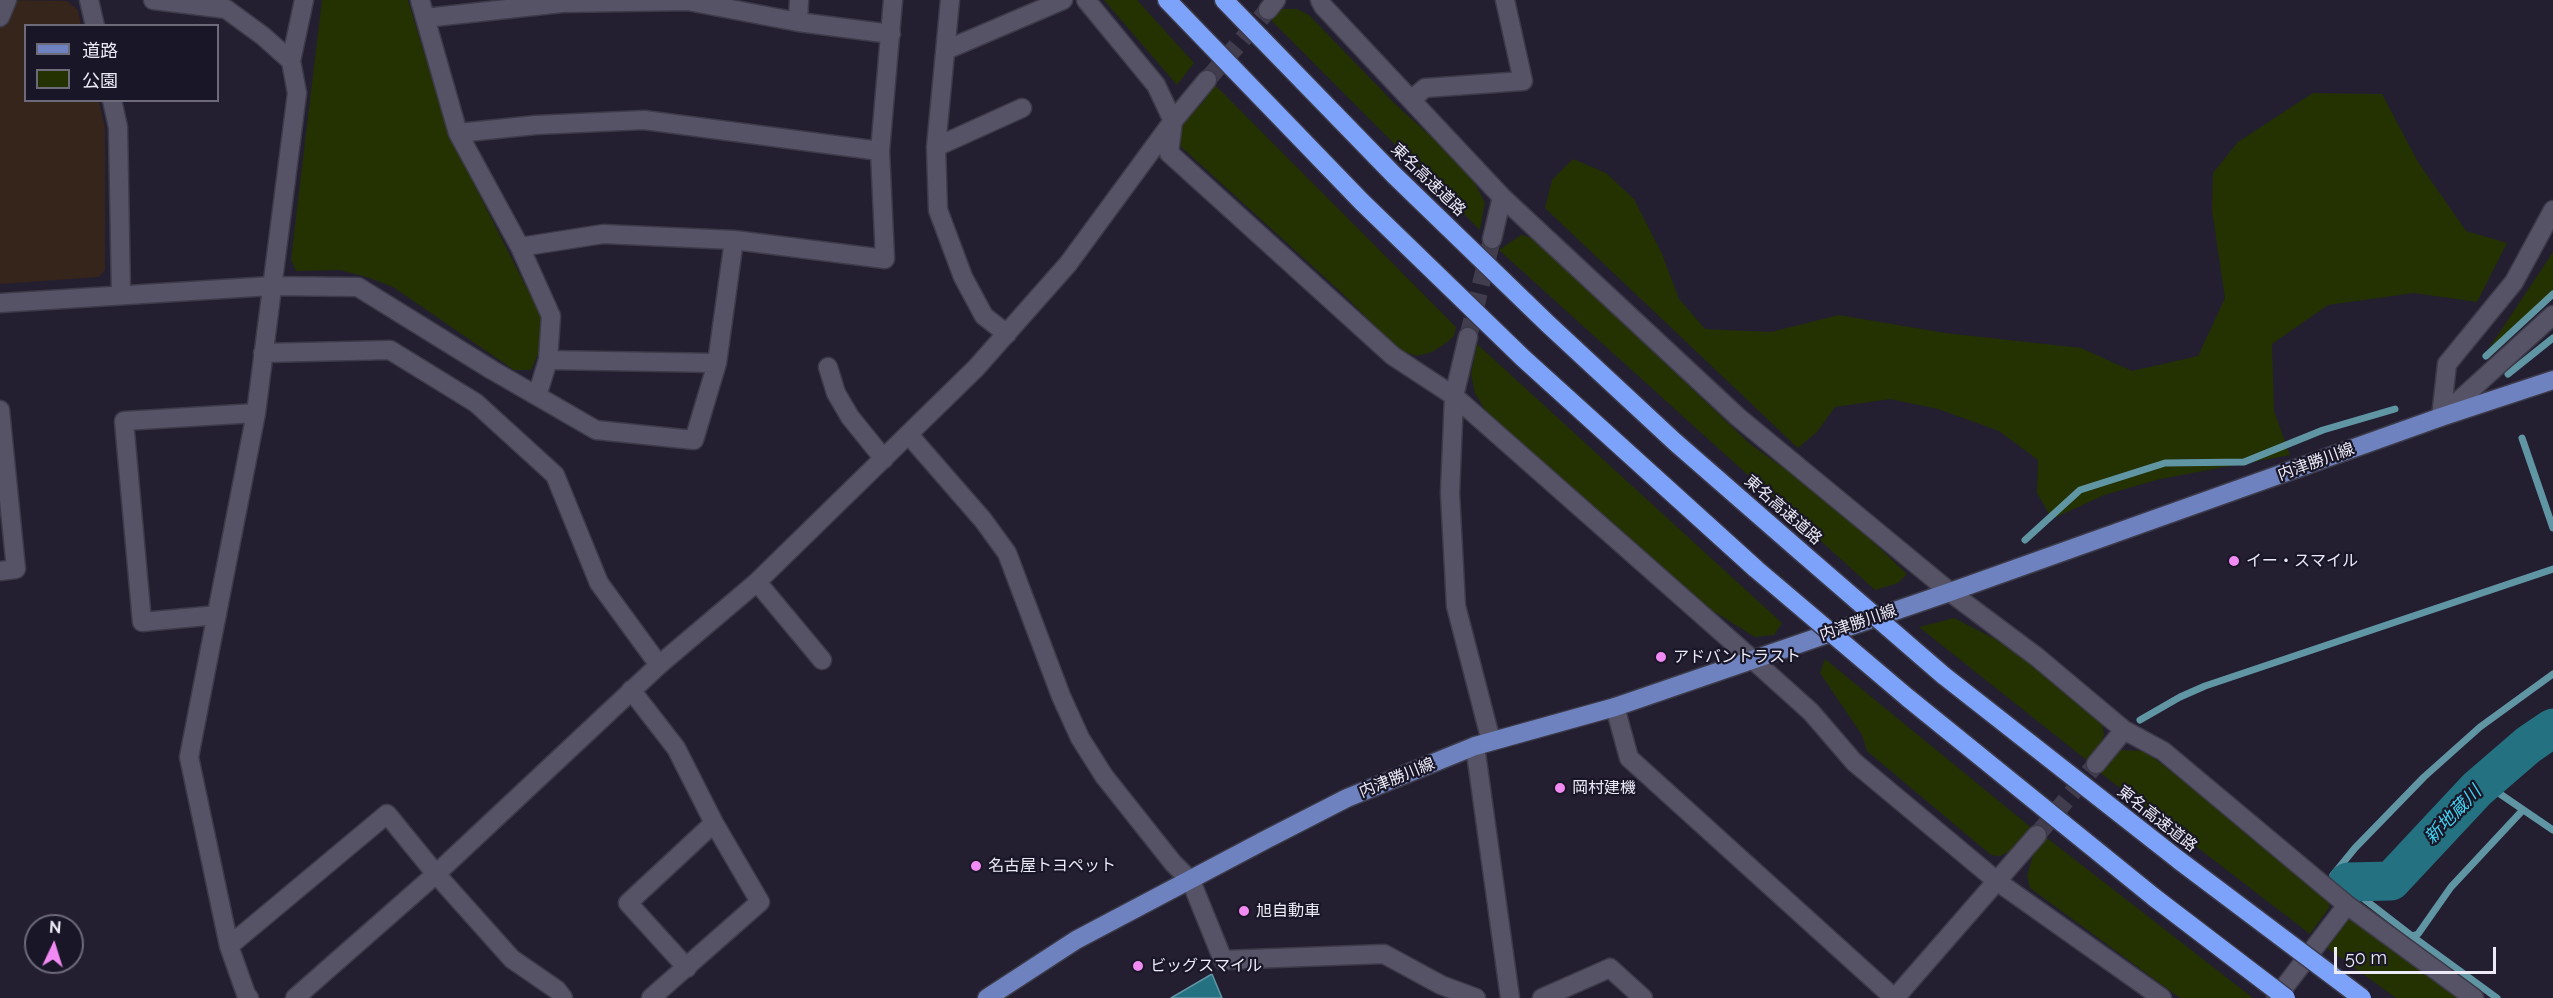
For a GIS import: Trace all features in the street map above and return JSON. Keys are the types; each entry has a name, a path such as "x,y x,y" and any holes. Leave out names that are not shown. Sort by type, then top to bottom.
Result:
{"highway":[{"path":"1167,0 1362,202 1514,350 1756,569 1908,698 2156,898 2286,998"},
{"name":"東名高速道路","path":"1224,0 1394,175 1548,324 1675,442 1943,675 2180,861 2362,998"}],"main road":[{"name":"内津勝川線","path":"987,998 1076,940 1347,798 1483,743 1616,707 1950,592 2441,417 2553,380"}],"street":[{"path":"0,17 7,0"},
{"path":"89,0 95,24"},
{"path":"153,0 226,9 263,36 291,61"},
{"path":"249,998 229,946 189,757 256,413 297,93 291,61 304,0"},
{"path":"420,0 458,133 520,247 551,316 548,360 537,396"},
{"path":"798,22 799,0"},
{"path":"520,247 603,234 734,240 885,259 880,151 893,0"},
{"path":"950,0 936,147 938,210 963,277 984,316 1008,334"},
{"path":"946,50 1063,0"},
{"path":"1086,0 1156,85 1173,121 1169,153 1393,356 1454,396 1752,659 1811,712 1854,762 1998,882 2162,998"},
{"path":"1320,0 1323,6 1502,197 1738,417 1950,592 2037,657 2124,730 2163,752 2347,905 2474,998"},
{"path":"1411,100 1425,88 1523,81 1505,0"},
{"path":"425,18 562,3 688,1 798,22 891,34"},
{"path":"295,998 436,874 631,690 757,582 909,435 1008,334 1068,264 1173,121 1207,80"},
{"path":"112,102 118,127 120,294"},
{"path":"936,147 1022,108"},
{"path":"458,133 536,125 644,120 880,151"},
{"path":"1492,239 1502,197"},
{"path":"2441,417 2447,364 2514,282 2553,210"},
{"path":"0,303 271,286 358,287 596,430 693,440 717,363 734,240"},
{"path":"2441,417 2553,315"},
{"path":"1468,337 1454,396 1450,493 1456,606 1483,743 1510,998"},
{"path":"263,353 390,350 477,403 555,475 599,583 659,665"},
{"path":"548,360 717,363"},
{"path":"828,367 836,393 850,417 884,459"},
{"path":"0,410 3,477 16,569 0,571"},
{"path":"217,615 142,622 124,422 256,413"},
{"path":"909,435 983,520 1007,554 1061,696 1080,738 1104,776 1173,864 1191,881 1223,960 1384,954 1442,985 1476,998"},
{"path":"757,582 822,660"},
{"path":"631,690 676,748 714,823 760,902 651,998"},
{"path":"1616,707 1629,758 1894,998 2037,835"},
{"path":"2096,764 2124,730"},
{"path":"229,946 387,814 436,874 512,958 557,990 563,998"},
{"path":"687,968 628,903 714,823"},
{"path":"2276,998 2347,905"},
{"path":"1542,998 1610,968 1643,998"}],"shaded area":[{"path":"0,0 67,1 78,10 81,24 24,24 24,102 99,102 105,127 105,270 99,277 0,284"}],"green space":[{"path":"322,0 408,0 449,135 542,318 538,354 531,370 514,370 393,287 340,270 296,271 291,259"},
{"path":"1104,0 1137,0 1194,63 1177,85"},
{"path":"1283,9 1297,9 1309,15 1395,104 1468,170 1485,203 1480,230 1268,17"},
{"path":"1214,84 1456,327 1454,336 1432,352 1417,356 1399,350 1343,294 1178,144 1177,129 1204,101"},
{"path":"2313,93 2382,94 2418,162 2466,231 2507,243 2477,302 2414,293 2328,305 2272,344 2274,411 2290,455 2160,479 2104,495 2052,519 2037,493 2038,460 1999,431 1938,409 1890,399 1835,407 1817,432 1798,448 1545,208 1552,180 1573,159 1606,173 1634,199 1662,254 1679,299 1705,329 1771,332 1839,315 1945,333 2081,348 2132,371 2198,356 2225,298 2212,210 2213,173 2238,142"},
{"path":"1521,235 1534,238 1750,444 1829,500 1907,574 1898,583 1875,590 1499,250"},
{"path":"2553,252 2553,297 2496,348 2488,350"},
{"path":"1477,344 1782,623 1774,635 1755,637 1689,596 1485,410 1475,393 1471,374"},
{"path":"1954,618 2026,655 2101,715 2104,735 2096,754 2089,762 1919,627"},
{"path":"1825,659 2033,829 2014,849 2000,856 1991,855 1867,751 1862,735 1820,673"},
{"path":"2122,750 2145,751 2326,891 2329,908 2310,934 2098,771 2106,760"},
{"path":"2047,838 2253,998 2180,998 2030,888 2027,876 2033,855"},
{"path":"2353,916 2464,998 2396,998 2326,947 2347,918"}],"water":[{"path":"1212,974 1222,998 1171,998"}],"waterway":[{"path":"2486,356 2553,294"},
{"path":"2508,374 2553,338"},
{"path":"2025,540 2080,490 2165,463 2244,462 2323,430 2395,409"},
{"path":"2522,438 2553,528"},
{"path":"2140,720 2180,697 2205,686 2553,569"},
{"path":"2521,812 2451,887 2418,934 2412,936 2333,875 2355,848 2424,777 2480,727 2553,674"},
{"name":"新地蔵川","path":"2348,882 2391,881 2477,789 2528,745 2553,728"},
{"path":"2484,783 2553,830"},
{"path":"2412,936 2497,998"}],"tunnel":[{"path":"1207,80 1268,10"},
{"path":"1468,337 1492,239"},
{"path":"2037,835 2096,764"}],"place":[{"name":"イー・スマイル","path":"2234,561"},
{"name":"アドバントラスト","path":"1661,657"},
{"name":"岡村建機","path":"1560,788"},
{"name":"名古屋トヨペット","path":"976,866"},
{"name":"旭自動車","path":"1244,911"},
{"name":"ビッグスマイル","path":"1138,966"}]}
